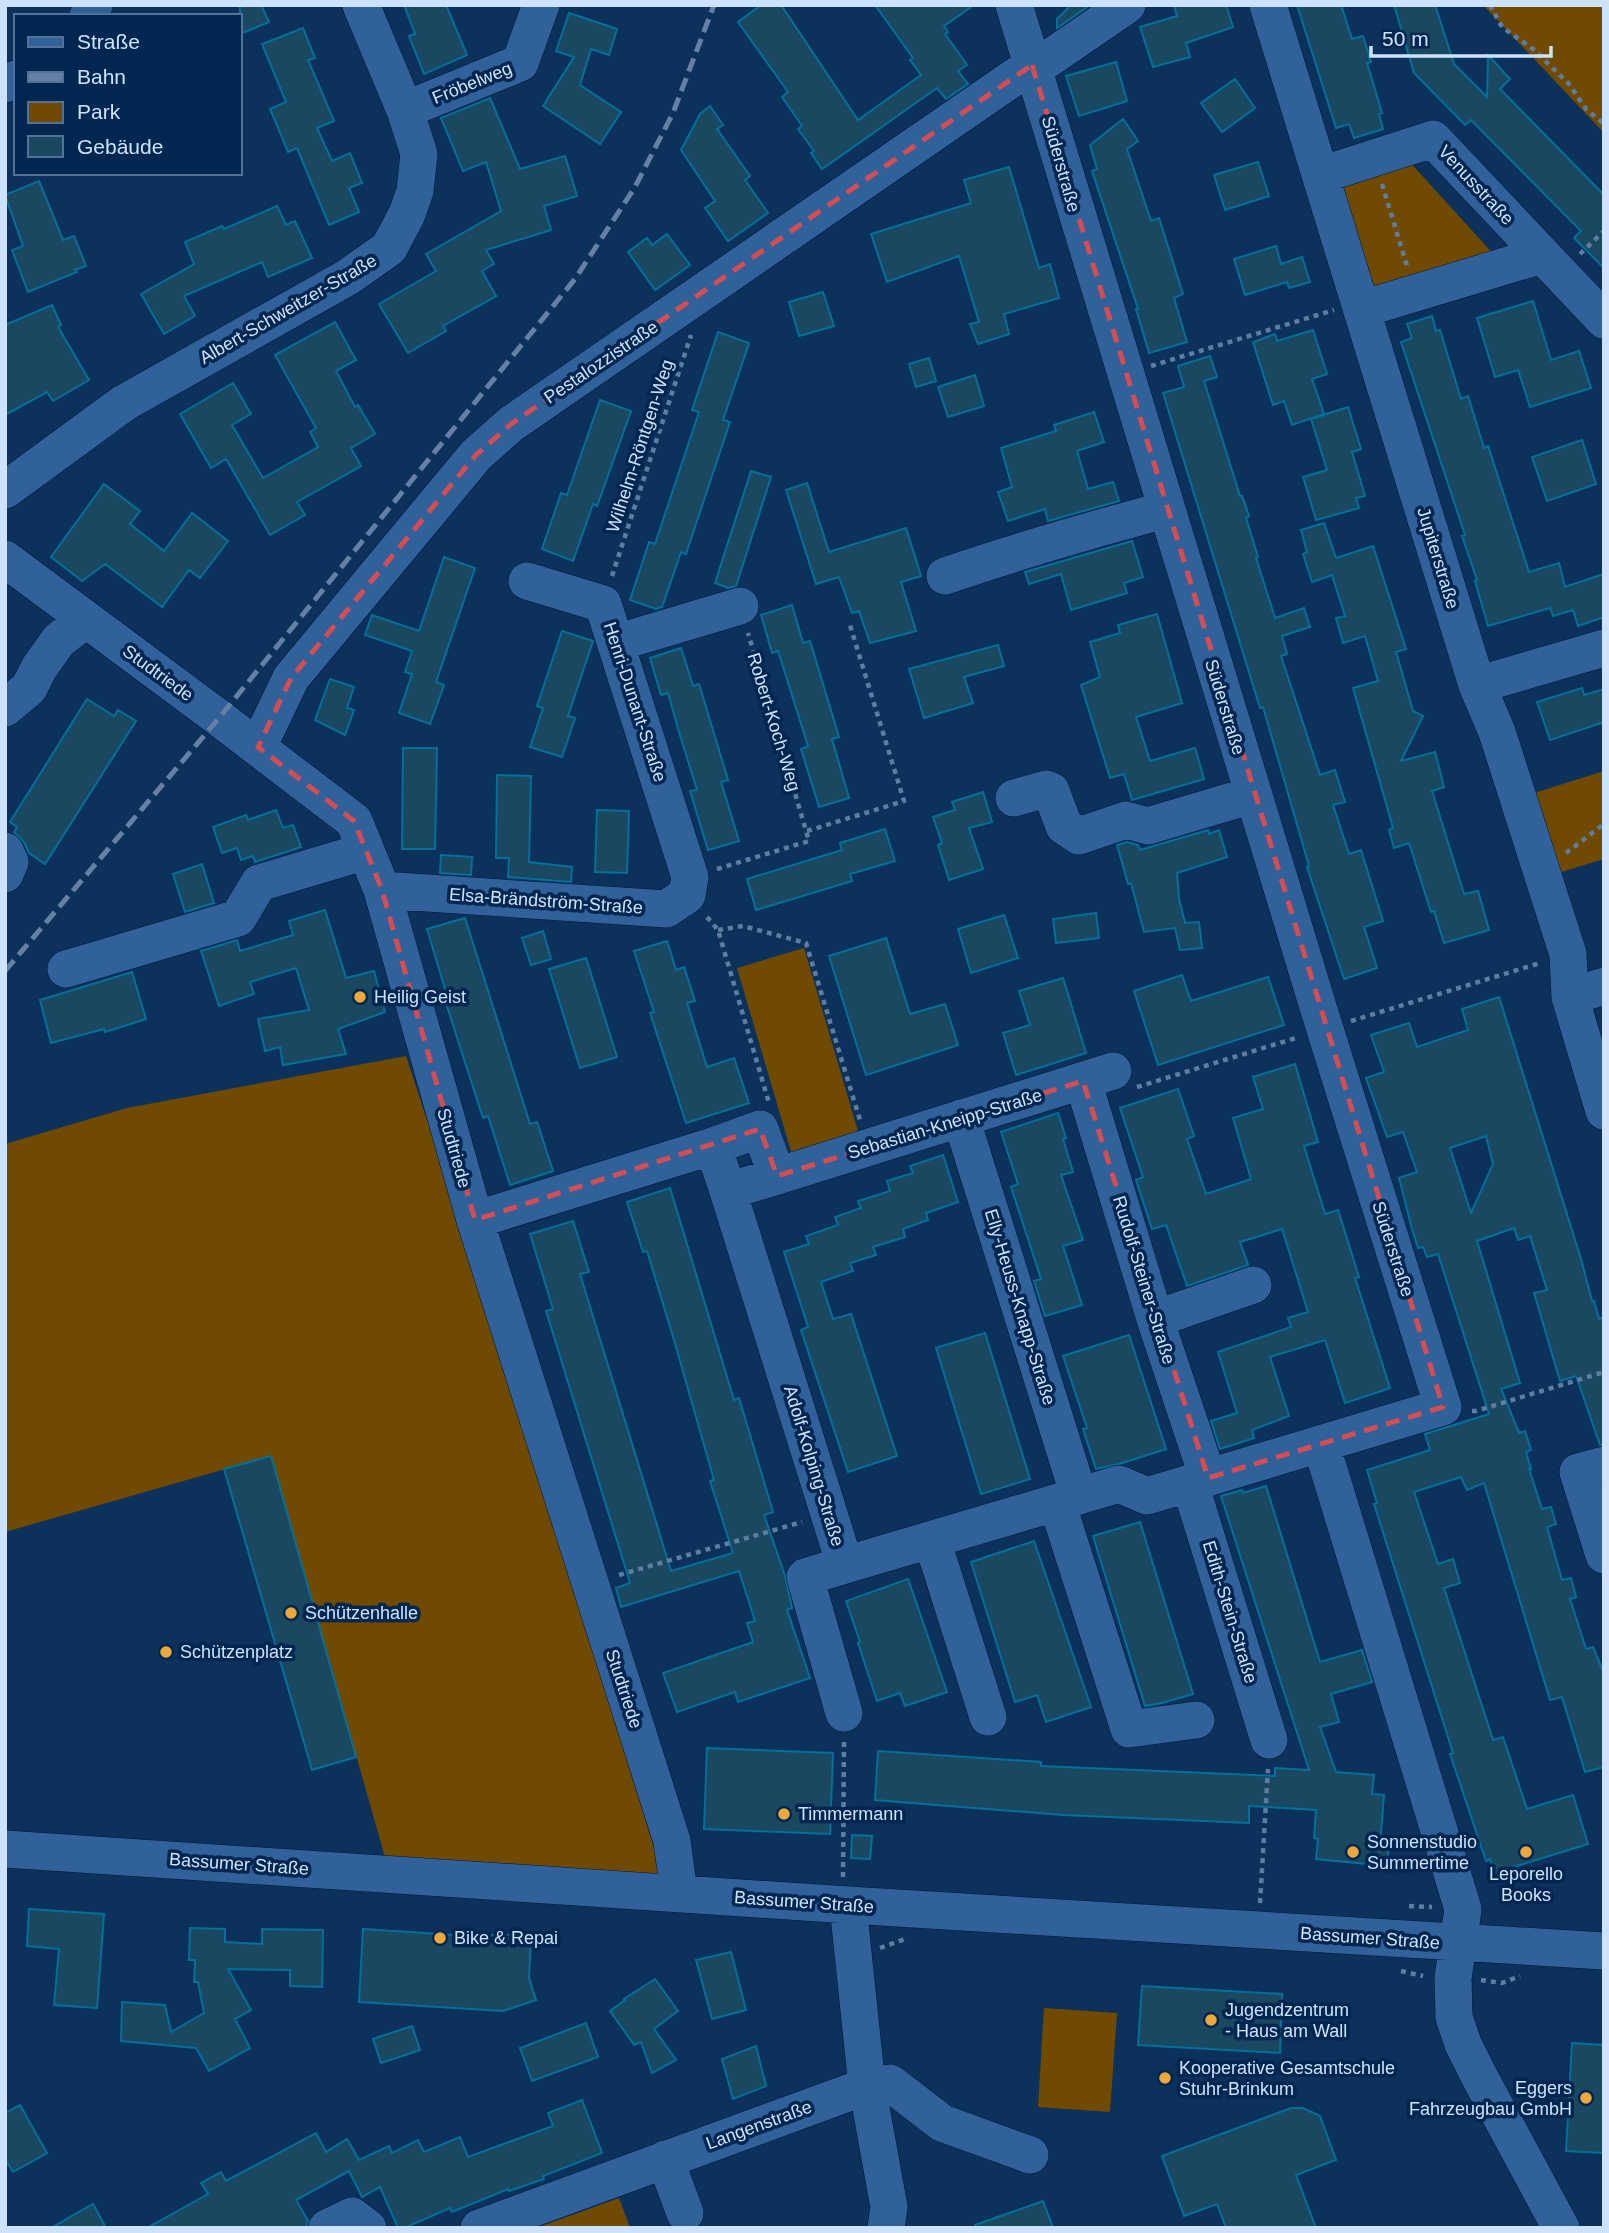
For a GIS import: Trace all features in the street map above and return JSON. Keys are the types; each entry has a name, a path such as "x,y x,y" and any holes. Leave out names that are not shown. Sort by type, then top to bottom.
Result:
{"street":[{"name":"Albert-Schweitzer-Straße","path":"5,490 124,402 348,277 390,248 407,214 418,173 419,154 405,110 361,5"},
{"name":"Fröbelweg","path":"405,110 520,63 541,5"},
{"name":"Süderstraße","path":"1014,5 1252,795 1443,1407"},
{"name":"Pestalozzistraße","path":"258,747 291,678 476,455 511,424 1032,65 1044,62 1127,5"},
{"name":"Jupiterstraße","path":"1268,5 1477,685 1497,732 1568,954 1587,992 1604,1111"},
{"name":"Venusstraße","path":"1321,175 1433,139 1604,320"},
{"path":"1361,306 1416,293 1542,255"},
{"path":"945,576 1034,546 1165,510"},
{"name":"Studtriede","path":"5,559 354,821 382,890 475,1220 672,1842 679,1893"},
{"name":"Henri-Dunant-Straße","path":"527,581 603,604 688,886"},
{"path":"616,643 740,606"},
{"path":"5,708 29,688 39,668 59,640 85,620"},
{"path":"1477,685 1604,648"},
{"path":"1014,798 1046,789 1051,792 1064,826 1079,836 1126,820 1148,826 1252,795"},
{"path":"66,969 238,918 259,883 366,851"},
{"path":"5,852 10,862 5,874"},
{"name":"Elsa-Brändström-Straße","path":"382,890 666,909 688,886"},
{"name":"Sebastian-Kneipp-Straße","path":"728,1191 961,1118 1108,1080"},
{"name":"Rudolf-Steiner-Straße","path":"1108,1080 1155,1319 1199,1481"},
{"name":"Elly-Heuss-Knapp-Straße","path":"961,1118 1068,1499"},
{"path":"475,1220 760,1129 777,1176"},
{"path":"713,1146 728,1191"},
{"name":"Adolf-Kolping-Straße","path":"728,1191 845,1565 805,1577 844,1713"},
{"path":"1155,1319 1253,1285"},
{"path":"845,1565 1119,1484 1147,1496 1443,1407"},
{"path":"1321,1444 1462,1909 1453,1978 1454,2017 1463,2044 1561,2228"},
{"path":"1604,1465 1578,1472 1604,1555"},
{"name":"Edith-Stein-Straße","path":"1199,1481 1269,1740"},
{"path":"1068,1499 1129,1729 1196,1720"},
{"path":"932,1540 988,1717"},
{"name":"Bassumer Straße","path":"5,1849 1458,1944 1604,1951"},
{"path":"848,1905 867,2086 890,2207 886,2228"},
{"path":"867,2086 890,2083 942,2123 1030,2155"},
{"name":"Langenstraße","path":"480,2228 867,2086"},
{"path":"665,2159 685,2213"},
{"path":"327,2228 352,2216 368,2228"}],"path":[{"path":"1490,5 1502,27 1533,49 1569,84 1586,109 1604,124"},
{"path":"1374,158 1416,293"},
{"name":"Wilhelm-Röntgen-Weg","path":"603,604 696,319 701,295"},
{"path":"1124,374 1361,306"},
{"name":"Robert-Koch-Weg","path":"740,606 807,831"},
{"path":"760,1129 773,1117 718,930 688,886 809,841 807,831 904,801 849,622"},
{"path":"1538,862 1565,853 1604,824"},
{"path":"718,930 743,926 806,943 868,1148"},
{"path":"1108,1080 1324,1030 1568,954"},
{"path":"1443,1407 1476,1411 1604,1372"},
{"path":"590,1584 830,1513"},
{"path":"844,1713 843,1881 848,1905"},
{"path":"1257,1930 1269,1740"}],"highlighted area":[{"path":"1032,65 1443,1407 1208,1478 1083,1081 777,1176 760,1129 475,1220 382,890 354,821 258,747 291,678 476,455 511,424"}],"green space":[{"path":"1483,5 1604,5 1604,133"},
{"path":"1406,158 1497,258 1376,294 1335,194 1343,179"},
{"path":"1604,771 1604,859 1558,873 1534,793"},
{"path":"804,948 860,1138 793,1158 737,968"},
{"path":"406,1056 473,1261 663,1877 385,1857 271,1456 5,1532 5,1144 127,1108"},
{"path":"1044,2008 1117,2013 1110,2112 1038,2107"},
{"path":"619,2198 630,2228 536,2228"}],"building":[{"path":"240,5 261,5 269,22 242,33"},
{"path":"404,5 446,5 467,55 424,74 409,36 415,34"},
{"path":"761,5 781,5 858,120 921,75 910,60 913,58 875,5 974,5 944,26 948,32 945,34 967,65 958,71 968,84 946,99 937,88 822,169 811,153 814,151 798,129 802,126 782,97 788,92 738,22"},
{"path":"1071,5 1090,5 1057,28 1057,19"},
{"path":"1174,5 1226,5 1233,27 1186,43 1190,57 1153,67 1140,27 1177,16"},
{"path":"1297,5 1341,5 1352,39 1363,36 1371,62 1367,63 1382,113 1379,114 1383,129 1354,138 1349,124 1336,128"},
{"path":"1394,5 1435,5 1454,64 1487,97 1488,55 1510,79 1500,89 1604,195 1604,268 1574,238 1581,231 1471,120 1465,125 1414,73"},
{"path":"569,13 617,29 609,55 591,49 580,85 621,112 600,144 543,106 574,57 556,51"},
{"path":"303,28 315,58 308,60 334,121 317,128 332,161 350,153 362,183 349,188 359,212 329,225 297,148 288,152 270,109 286,102 262,44"},
{"path":"1116,62 1127,101 1079,116 1066,76"},
{"path":"1235,79 1255,108 1222,132 1201,103"},
{"path":"490,98 520,169 565,156 577,196 544,206 551,230 486,250 494,264 482,271 496,296 443,326 446,331 408,353 379,304 436,271 426,254 501,211 486,162 463,171 441,118"},
{"path":"710,106 723,125 717,129 750,176 745,180 768,213 728,241 705,208 715,201 681,150 700,114"},
{"path":"1123,119 1138,141 1127,149 1151,221 1159,218 1183,294 1174,298 1187,342 1149,353 1138,309 1092,171 1097,169 1090,145"},
{"path":"1258,162 1269,196 1225,210 1214,175"},
{"path":"1009,167 1039,268 1050,264 1059,298 1004,314 1009,334 978,344 970,324 979,322 959,256 887,282 871,234 971,203 964,180"},
{"path":"39,181 63,240 74,236 86,266 28,292 12,250 23,246 5,195"},
{"path":"277,206 286,225 295,221 312,258 268,277 262,262 184,296 195,316 164,334 141,294 194,264 185,242 222,226 224,229"},
{"path":"667,234 690,265 655,290 628,252 647,238 652,245"},
{"path":"1276,246 1281,264 1302,257 1310,282 1289,288 1287,282 1245,295 1234,259"},
{"path":"823,292 834,326 799,336 789,302"},
{"path":"1533,301 1551,360 1579,351 1591,388 1530,407 1518,370 1495,377 1477,318"},
{"path":"52,305 61,325 58,327 89,380 53,401 47,392 5,415 5,325"},
{"path":"1432,316 1436,331 1440,330 1461,399 1468,396 1484,448 1488,446 1529,572 1559,563 1565,587 1604,574 1604,617 1578,626 1573,610 1553,616 1550,608 1488,626 1475,581 1477,580 1462,536 1465,535 1401,342 1412,338 1407,324"},
{"path":"335,322 356,360 336,371 355,407 358,405 375,434 351,448 361,466 297,502 305,515 270,535 226,459 211,468 180,414 233,383 251,414 232,425 263,478 318,447 310,432 316,428 275,355"},
{"path":"1313,330 1327,374 1312,379 1324,414 1292,425 1284,401 1273,405 1253,342 1275,334 1277,341"},
{"path":"718,332 749,343 723,420 730,422 686,554 681,552 662,607 656,609 630,600 649,542 655,544 699,412 692,410"},
{"path":"1210,356 1217,377 1204,381 1240,496 1249,516 1246,518 1258,557 1256,558 1275,618 1304,608 1310,627 1282,636 1287,654 1281,656 1320,775 1335,770 1345,802 1333,805 1349,854 1361,850 1383,921 1364,927 1377,968 1344,979 1307,867 1309,866 1263,707 1260,708 1163,393 1184,387 1178,366"},
{"path":"929,358 936,381 916,387 909,364"},
{"path":"975,375 984,406 948,417 938,387"},
{"path":"600,400 631,411 597,506 593,504 573,561 542,549 561,493 567,495"},
{"path":"1348,407 1361,449 1352,452 1365,496 1356,498 1359,508 1316,520 1303,477 1327,470 1311,419"},
{"path":"1094,412 1104,442 1077,451 1088,489 1113,482 1119,501 1048,521 1045,509 1008,521 998,492 1012,487 1001,448 1056,431 1054,425"},
{"path":"1582,440 1596,484 1547,501 1532,457"},
{"path":"751,471 771,477 736,586 728,588 715,583"},
{"path":"807,483 829,552 906,528 921,576 901,582 916,631 870,643 859,611 852,613 839,577 816,584 786,490"},
{"path":"104,484 140,511 130,524 164,551 192,513 228,541 200,578 189,570 162,607 105,564 82,581 51,557"},
{"path":"1324,523 1336,558 1373,546 1406,649 1396,652 1413,711 1423,716 1401,761 1435,752 1444,787 1432,791 1464,894 1478,891 1489,930 1444,943 1409,843 1394,848 1389,830 1393,828 1353,688 1378,681 1365,636 1343,643 1336,618 1345,616 1332,575 1312,582 1303,554 1307,552 1301,530"},
{"path":"1132,541 1143,577 1124,583 1127,593 1071,610 1061,574 1029,584 1025,572"},
{"path":"444,557 475,568 436,682 444,685 430,724 399,713 412,674 405,672 412,651 365,635 372,615 419,631"},
{"path":"792,605 803,643 810,641 839,737 832,739 849,798 819,807 801,749 808,746 778,651 772,653 761,615"},
{"path":"1157,614 1182,703 1136,717 1150,761 1195,748 1204,779 1132,800 1124,774 1110,778 1081,685 1100,677 1090,642 1120,633 1118,625"},
{"path":"562,631 593,641 568,716 575,718 562,757 530,747 543,708 537,706"},
{"path":"998,645 1004,666 964,677 973,703 924,718 909,669"},
{"path":"681,648 693,686 699,684 728,780 721,782 739,841 708,850 690,791 697,790 668,693 661,695 650,658"},
{"path":"330,679 354,687 347,708 354,710 345,735 315,720"},
{"path":"1582,688 1584,695 1604,689 1604,722 1550,740 1537,702"},
{"path":"87,699 114,716 118,710 136,721 45,864 29,853 24,842 14,832 17,827 10,822"},
{"path":"403,748 437,748 435,849 402,849"},
{"path":"497,775 531,776 529,862 572,867 571,882 508,877 509,858 496,858"},
{"path":"983,792 992,822 969,828 983,869 949,880 938,845 942,843 933,817 955,810 952,802"},
{"path":"276,810 283,828 293,825 301,847 255,862 253,856 241,860 237,848 222,853 213,827 246,815 248,820"},
{"path":"597,810 629,811 627,873 595,872"},
{"path":"885,829 895,861 850,874 852,881 756,910 747,879 842,850 840,843"},
{"path":"1208,830 1209,834 1219,830 1227,857 1177,873 1179,899 1185,923 1199,922 1202,948 1180,950 1175,928 1144,932 1131,883 1128,884 1117,845 1127,842 1138,845 1140,850"},
{"path":"441,855 472,857 471,875 440,873"},
{"path":"202,864 214,903 185,912 173,874"},
{"path":"325,910 346,978 374,971 385,1012 338,1029 346,1054 283,1065 280,1047 265,1051 258,1019 309,1010 296,968 250,982 254,994 219,1006 201,951 237,940 240,951 293,935 289,921"},
{"path":"1096,913 1099,938 1056,943 1053,919"},
{"path":"1004,915 1018,958 971,973 958,929"},
{"path":"465,918 530,1124 537,1122 553,1171 510,1185 488,1116 483,1118 445,1000 448,999 427,929"},
{"path":"543,931 551,959 531,965 522,938"},
{"path":"886,938 910,1014 945,1004 958,1045 866,1075 829,956"},
{"path":"667,941 676,970 684,967 695,1001 687,1003 707,1067 734,1058 749,1103 686,1123 650,1013 654,1012 634,951"},
{"path":"586,958 617,1057 580,1068 549,969"},
{"path":"132,972 146,1019 105,1032 104,1029 51,1043 40,1000"},
{"path":"1182,975 1191,1001 1268,977 1284,1025 1158,1065 1134,991"},
{"path":"1063,978 1086,1053 1016,1075 1003,1033 1030,1025 1019,991"},
{"path":"1499,997 1592,1301 1599,1319 1604,1317 1604,1445 1600,1445 1576,1376 1560,1381 1534,1293 1547,1290 1530,1236 1518,1240 1514,1228 1477,1241 1520,1383 1501,1389 1519,1433 1525,1431 1531,1450 1526,1452 1529,1469 1542,1509 1551,1507 1556,1524 1547,1527 1562,1580 1571,1578 1576,1597 1570,1599 1586,1649 1593,1647 1604,1674 1604,1767 1585,1772 1562,1697 1550,1700 1484,1483 1467,1490 1461,1477 1414,1492 1438,1564 1453,1559 1460,1583 1444,1588 1493,1740 1503,1737 1527,1809 1573,1795 1588,1844 1494,1873 1490,1859 1486,1861 1450,1754 1453,1753 1374,1504 1377,1503 1367,1470 1430,1450 1425,1434 1489,1414 1438,1254 1427,1257 1423,1247 1418,1248 1412,1229 1399,1178 1417,1172 1403,1132 1387,1137 1366,1078 1384,1072 1371,1035 1409,1023 1417,1047 1468,1030 1462,1009","holes":["1486,1136 1493,1164 1471,1213 1450,1148"]},
{"path":"1295,1064 1318,1142 1304,1146 1325,1214 1338,1210 1359,1277 1355,1278 1390,1388 1345,1403 1325,1340 1270,1357 1289,1416 1252,1430 1254,1438 1220,1449 1211,1421 1237,1413 1218,1352 1291,1327 1288,1318 1308,1312 1282,1229 1240,1242 1248,1265 1187,1286 1166,1225 1152,1229 1136,1180 1143,1177 1120,1108 1178,1089 1194,1136 1187,1139 1206,1194 1251,1179 1233,1118 1263,1109 1253,1077"},
{"path":"1058,1113 1073,1172 1061,1175 1083,1240 1063,1246 1082,1305 1045,1316 1034,1281 1041,1279 1011,1187 1018,1184 1001,1132"},
{"path":"943,1155 958,1202 926,1213 928,1220 903,1229 905,1237 873,1247 876,1255 850,1263 853,1271 821,1282 833,1319 851,1314 897,1456 848,1472 801,1330 808,1327 784,1252 809,1244 806,1236 838,1225 835,1217 861,1208 858,1201 890,1191 887,1181 913,1173 910,1166"},
{"path":"670,1188 734,1400 739,1398 773,1512 764,1515 785,1576 792,1608 787,1610 810,1678 738,1702 735,1692 677,1712 663,1673 753,1642 747,1623 755,1621 739,1571 621,1607 616,1588 630,1583 546,1311 553,1309 530,1234 573,1221 589,1272 580,1274 671,1571 733,1553 710,1481 714,1480 674,1340 647,1251 643,1252 627,1202"},
{"path":"985,1333 1030,1479 981,1494 936,1348"},
{"path":"1129,1335 1166,1449 1096,1469 1083,1429 1087,1428 1063,1356"},
{"name":"Schützenhalle","path":"271,1456 356,1757 312,1770 224,1469"},
{"path":"1266,1486 1320,1662 1362,1650 1372,1682 1331,1694 1339,1722 1320,1727 1336,1772 1374,1775 1372,1794 1384,1795 1380,1845 1389,1845 1387,1866 1316,1859 1316,1810 1249,1806 1249,1823 1063,1815 875,1800 878,1751 1041,1762 1041,1766 1275,1776 1275,1768 1309,1770 1221,1496"},
{"path":"1140,1522 1193,1694 1145,1706 1093,1536"},
{"path":"1034,1541 1091,1707 1046,1722 1037,1695 1015,1702 971,1562"},
{"path":"908,1579 947,1692 905,1706 900,1693 877,1701 846,1601"},
{"path":"707,1748 833,1753 830,1834 704,1829"},
{"path":"852,1835 872,1836 870,1859 851,1858"},
{"path":"29,1909 104,1914 97,2008 54,2005 59,1949 27,1946"},
{"path":"190,1928 225,1929 225,1942 262,1944 262,1929 323,1930 322,1987 290,1986 290,1970 228,1969 251,2010 235,2019 250,2048 209,2071 196,2048 121,2041 122,2002 165,2005 171,2032 204,2013 198,1982 194,1982 195,1960 189,1960"},
{"path":"363,1929 486,1937 531,1935 529,1978 536,2000 503,2011 359,2002"},
{"path":"731,1952 746,2010 712,2019 696,1960"},
{"path":"655,1979 678,2011 654,2029 676,2060 652,2073 641,2042 634,2045 610,2011"},
{"name":"Jugendzentrum - Haus am Wall","path":"1142,1986 1282,1994 1280,2053 1138,2045"},
{"path":"586,2023 598,2057 532,2081 520,2048"},
{"path":"412,2026 420,2050 381,2063 373,2039"},
{"name":"Eggers Fahrzeugbau GmbH","path":"1572,2043 1604,2045 1604,2153 1566,2151"},
{"path":"756,2046 766,2086 733,2099 722,2059"},
{"path":"582,2100 602,2153 543,2176 544,2179 509,2191 508,2189 452,2212 450,2208 404,2228 398,2228 380,2187 362,2197 349,2171 296,2200 308,2221 306,2228 147,2228 208,2194 201,2183 221,2172 226,2181 316,2133 326,2152 347,2139 359,2160 389,2146 392,2153 418,2140 424,2152 460,2137 468,2157 553,2126 548,2113"},
{"path":"20,2105 47,2153 13,2172 5,2159 5,2113"},
{"path":"1291,2108 1303,2108 1320,2116 1336,2160 1296,2175 1316,2228 1226,2228 1217,2204 1184,2216 1162,2156"},
{"path":"1043,2201 1053,2228 975,2228 975,2225"},
{"path":"93,2204 106,2228 51,2228"}],"railway":[{"path":"5,971 219,718 575,279 635,187 673,113 714,5"}],"place":[{"name":"Heilig Geist","path":"360,997"},
{"name":"Schützenhalle","path":"291,1613"},
{"name":"Schützenplatz","path":"166,1652"},
{"name":"Timmermann","path":"784,1814"},
{"name":"Sonnenstudio Summertime","path":"1353,1852"},
{"name":"Leporello Books","path":"1526,1852"},
{"name":"Bike & Repai","path":"440,1938"},
{"name":"Jugendzentrum - Haus am Wall","path":"1211,2020"},
{"name":"Kooperative Gesamtschule Stuhr-Brinkum","path":"1165,2078"},
{"name":"Eggers Fahrzeugbau GmbH","path":"1586,2098"}]}
